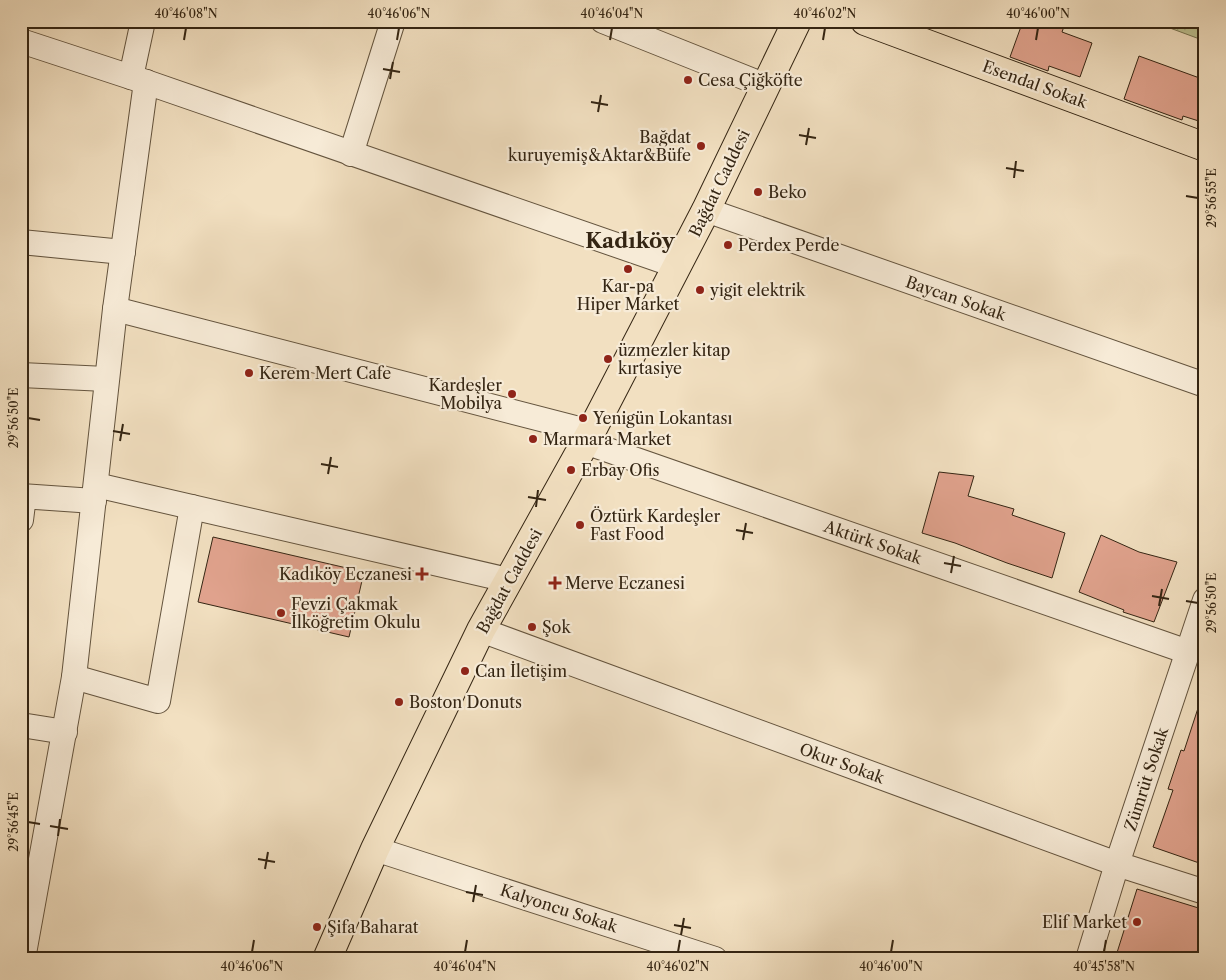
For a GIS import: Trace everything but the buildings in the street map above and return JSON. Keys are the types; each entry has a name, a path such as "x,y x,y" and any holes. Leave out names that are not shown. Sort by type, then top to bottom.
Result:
{"main road":[{"name":"Bağdat Caddesi","path":"327,959 375,848 481,630 588,437 677,266 797,21"},
{"name":"Esendal Sokak","path":"865,21 1205,147"}],"street":[{"path":"23,959 32,856 65,732 74,677 106,379 123,252 143,21"},
{"path":"352,154 394,21"},
{"path":"603,21 766,86"},
{"path":"21,41 677,266"},
{"name":"Baycan Sokak","path":"706,210 1205,385"},
{"path":"21,242 123,252"},
{"name":"Aktürk Sokak","path":"115,309 588,437 1188,652"},
{"path":"21,375 106,379"},
{"path":"21,520 23,496 95,493 192,508 508,580"},
{"path":"74,677 158,701 192,508"},
{"name":"Zümrüt Sokak","path":"1088,959 1117,864 1205,600"},
{"name":"Okur Sokak","path":"481,630 1117,864 1205,892"},
{"path":"21,725 65,732"},
{"name":"Kalyoncu Sokak","path":"375,848 715,959"}],"green space":[{"path":"1151,21 1205,21 1205,41"}],"place":[{"name":"Cesa Çiğköfte","path":"688,80"},
{"name":"Bağdat kuruyemiş&Aktar&Büfe","path":"701,146"},
{"name":"Beko","path":"758,192"},
{"name":"Perdex Perde","path":"728,245"},
{"name":"Kar-pa Hiper Market","path":"628,269"},
{"name":"yigit elektrik","path":"700,290"},
{"name":"üzmezler kitap kırtasiye","path":"608,359"},
{"name":"Kerem Mert Cafe","path":"249,373"},
{"name":"Kardeşler Mobilya","path":"512,394"},
{"name":"Yenigün Lokantası","path":"583,418"},
{"name":"Marmara Market","path":"533,439"},
{"name":"Erbay Ofis","path":"571,470"},
{"name":"Öztürk Kardeşler Fast Food","path":"580,525"},
{"name":"Kadıköy Eczanesi","path":"422,574"},
{"name":"Merve Eczanesi","path":"555,583"},
{"name":"Fevzi Çakmak İlköğretim Okulu","path":"281,613"},
{"name":"Şok","path":"532,627"},
{"name":"Can İletişim","path":"465,671"},
{"name":"Boston Donuts","path":"399,702"},
{"name":"Elif Market","path":"1137,922"},
{"name":"Şifa Baharat","path":"317,927"}],"district":[{"name":"Kadıköy","path":"630,241"}]}
